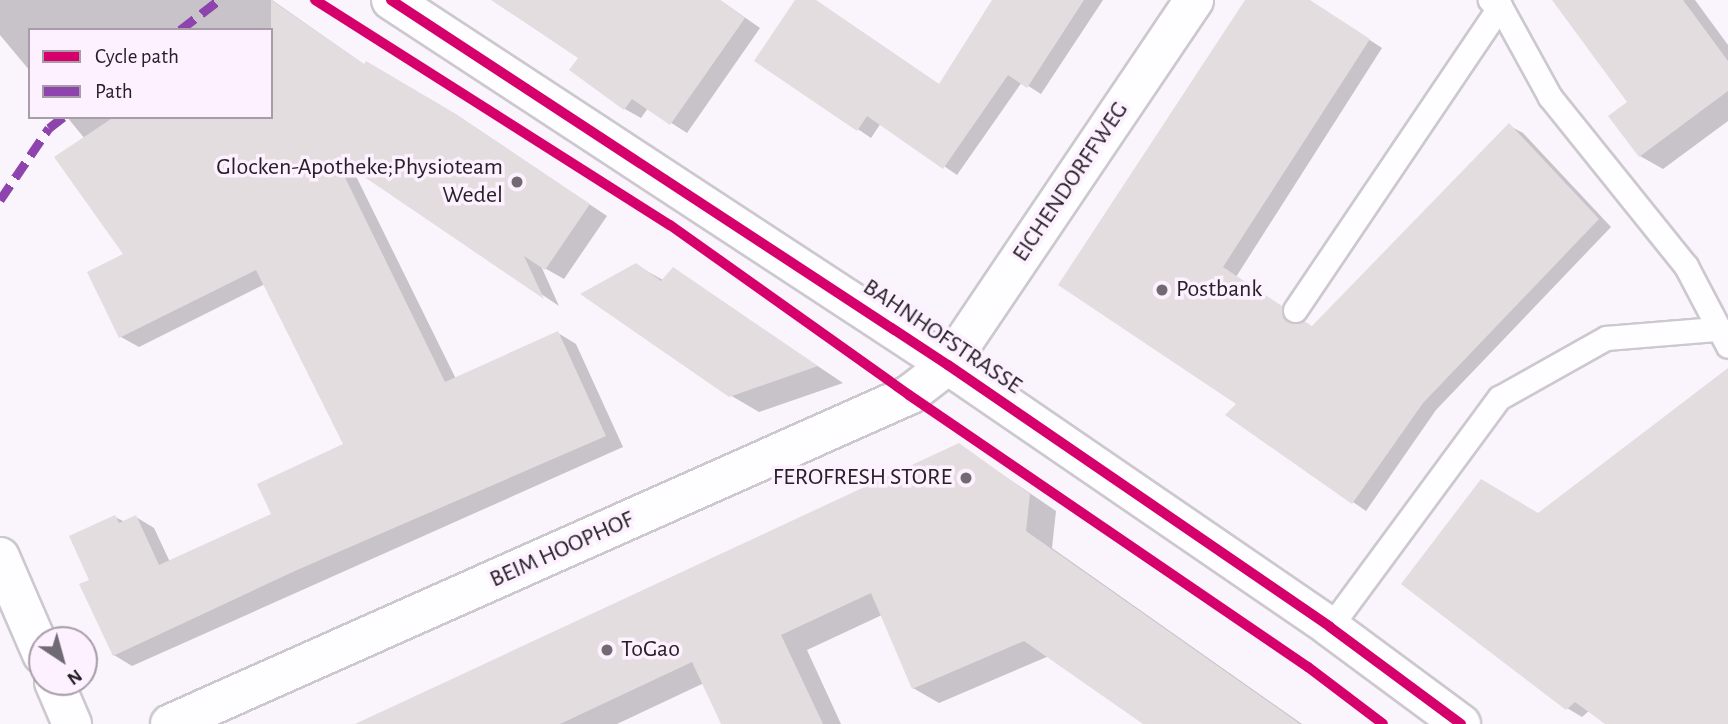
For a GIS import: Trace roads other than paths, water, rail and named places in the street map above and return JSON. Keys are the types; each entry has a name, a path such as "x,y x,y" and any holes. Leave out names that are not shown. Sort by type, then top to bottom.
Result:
{"street":[{"name":"BAHNHOFSTRASSE","path":"391,0 948,365 1330,627 1461,724"},
{"name":"EICHENDORFFWEG","path":"948,365 1194,0"},
{"name":"BEIM HOOPHOF","path":"170,724 909,395 948,365"},
{"path":"0,558 30,626"},
{"path":"60,696 72,724"}],"lane":[{"path":"1295,310 1495,3 1550,97 1686,266 1722,338 1606,338 1499,398 1330,627"}],"place":[{"name":"Glocken-Apotheke;Physioteam Wedel","path":"517,182"},
{"name":"Postbank","path":"1162,290"},
{"name":"FEROFRESH STORE","path":"966,478"},
{"name":"ToGao","path":"607,650"}]}
